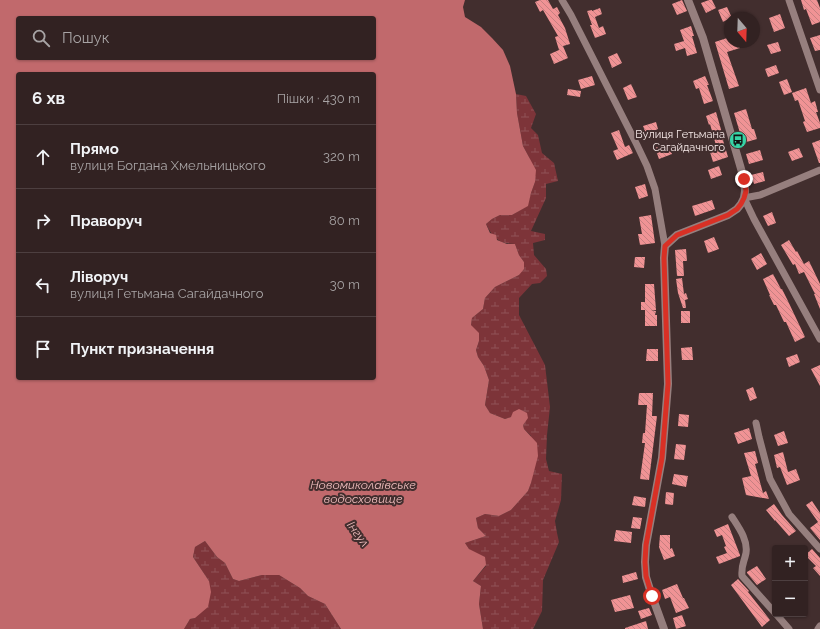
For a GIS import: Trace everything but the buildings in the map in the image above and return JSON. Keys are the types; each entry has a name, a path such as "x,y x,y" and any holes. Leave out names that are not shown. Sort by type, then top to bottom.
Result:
{"street":[{"path":"562,0 647,166 655,189 665,246 664,258 668,384 662,458 646,545 645,562 646,576 664,629"},
{"path":"665,246 677,235 728,215 737,209 741,204 746,191 703,38 688,0"},
{"path":"789,0 820,90"},
{"path":"744,198 760,196 820,170"},
{"path":"744,198 820,339"},
{"path":"756,423 758,437 770,479 788,514 820,549"},
{"path":"732,517 744,537 746,545 746,553 741,569 742,576 772,611"},
{"path":"778,617 789,629"}],"green space":[{"path":"516,94 526,96 536,114 531,128 538,135 542,153 554,163 558,181 546,184 546,198 531,231 545,234 545,240 533,243 534,255 546,269 547,276 540,283 532,284 519,298 519,315 545,365 550,407 546,459 549,471 562,474 561,500 555,521 559,542 543,580 542,611 533,629 483,629 479,604 481,586 473,581 486,566 465,543 486,536 478,528 476,518 485,514 499,516 511,510 528,491 533,471 531,436 524,429 523,425 511,417 505,419 490,413 485,405 489,380 484,366 478,357 476,350 479,341 471,325 472,318 483,309 485,298 495,287 519,275 524,262 519,255 515,244 505,243 497,239 491,233 486,224 500,215 512,215 527,206 535,182 529,157 523,146 517,113"},
{"path":"205,541 217,557 225,563 233,579 239,581 262,575 279,575 300,588 308,596 325,604 341,629 184,629 190,619 195,618 209,581 193,557 195,547"}],"water":[{"name":"Новомиколаївське водосховище","path":"0,0 465,0 463,7 465,17 481,27 492,38 503,50 510,66 516,94 517,113 523,146 536,170 535,182 528,206 512,215 500,215 486,224 490,233 496,235 497,240 507,244 515,244 519,255 524,262 524,269 519,275 495,287 485,298 483,309 472,318 471,325 479,333 479,341 476,350 489,380 485,405 490,413 505,419 511,417 513,412 519,409 527,413 528,418 523,425 524,429 537,443 538,456 528,491 511,510 499,516 485,514 476,518 478,528 486,536 465,543 469,549 485,557 486,565 473,581 481,586 479,604 483,629 341,629 325,604 308,596 300,588 279,575 262,575 239,581 233,579 225,563 217,557 205,541 195,547 193,557 209,581 211,592 208,607 195,618 190,619 184,629 0,629"}],"place":[{"name":"Вулиця Гетьмана Сагайдачного","path":"738,140"}],"route":[{"path":"652,596 646,576 645,562 646,545 662,458 668,384 664,258 665,246 677,235 728,215 737,209 741,204 746,191 744,179"}],"water label":[{"name":"Інгул","path":"358,534"}]}
